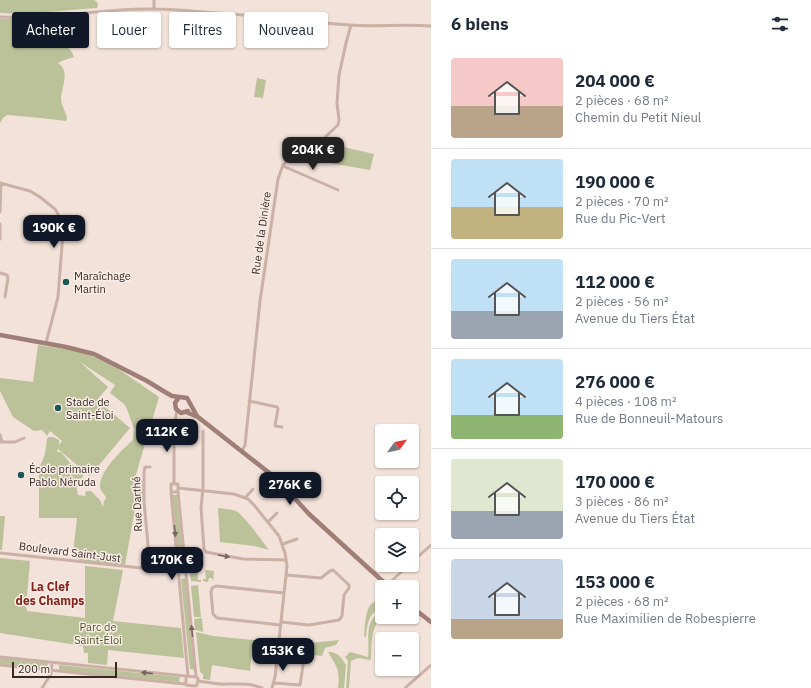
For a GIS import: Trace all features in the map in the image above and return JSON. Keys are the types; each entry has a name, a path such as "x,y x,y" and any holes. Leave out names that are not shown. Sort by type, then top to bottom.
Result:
{"main road":[{"path":"0,335 46,343 94,354 147,381 165,392 187,398 190,402 190,406 198,417 278,479 309,514 381,580"},
{"path":"165,392 175,402"},
{"path":"179,397 174,406 177,410 198,417"},
{"path":"184,412 190,406"},
{"path":"419,613 431,622"}],"street":[{"path":"154,0 154,9"},
{"path":"0,17 31,17 154,9 246,14 351,25 431,26"},
{"name":"Rue de la Dinière","path":"242,451 245,445 260,300 278,179 283,166 301,146 321,141 338,125 339,120 337,102 339,76 351,25"},
{"path":"283,166 338,190"},
{"path":"0,212 1,183 30,191 40,197 54,207 62,221 63,236 58,297 46,343"},
{"path":"0,224 0,239"},
{"path":"0,273 7,275 8,278 5,297"},
{"path":"249,401 277,407 276,426 282,427"},
{"path":"177,410 175,423 174,484 171,484 171,492 187,676 185,684"},
{"path":"175,423 184,412"},
{"path":"203,430 202,519 204,549 206,552 243,559 286,560"},
{"path":"0,435 1,442 14,442 24,438"},
{"name":"Rue Darthé","path":"148,569 149,556 144,502 144,472 145,467 150,467"},
{"path":"174,484 178,484 196,676 198,678 198,682"},
{"path":"245,498 253,489"},
{"path":"171,492 178,490 202,491 234,494 245,498 254,505 279,536 283,544 286,560 286,575 274,683 272,688"},
{"path":"268,522 277,513"},
{"path":"283,544 297,539"},
{"path":"419,556 431,545"},
{"name":"Boulevard Saint-Just","path":"0,553 186,572"},
{"path":"284,593 216,586 212,588 211,592 213,614 217,618 309,625 339,620 342,616 344,595 349,588 347,583 333,570 321,578 286,575"},
{"path":"394,580 402,572"},
{"path":"0,657 196,676"},
{"path":"274,683 300,685 304,659"},
{"path":"257,660 276,662"},
{"path":"42,688 52,670 52,663"},
{"path":"0,665 185,684 194,687 198,682"},
{"path":"405,688 431,665"},
{"path":"198,682 248,684 262,688"}],"green space":[{"path":"0,0 94,0 98,5 97,8 47,12 0,13"},
{"path":"0,19 12,19 12,48 68,48 72,53 74,57 58,63 62,67 65,75 61,99 66,113 66,121 7,115 0,123"},
{"path":"257,78 266,80 263,98 254,97"},
{"path":"326,143 374,154 370,170 324,162"},
{"path":"38,345 77,351 98,358 111,364 159,397 134,481 142,481 143,501 138,501 136,503 125,565 77,559 73,553 77,518 39,518 39,469 45,454 47,439 48,437 53,437 59,440 59,445 62,441 50,431 47,436 42,430 34,431 13,417 0,391 0,378 33,382","holes":["80,362 115,385 110,393 124,404 127,409 134,429 133,440 112,461 103,474 100,487 106,498 103,507 100,500 91,491 86,491 86,496 78,495 76,484 83,476 82,471 70,463 61,452 57,452 58,449 90,476 130,428 97,400 108,387"]},
{"path":"172,495 177,495 184,567 179,567"},
{"path":"218,508 236,511 240,514 249,523 269,550 254,546 220,542"},
{"path":"0,516 5,516 2,550 0,550"},
{"name":"Parc de Saint-Éloi","path":"0,558 30,561 26,607 27,611 85,618 85,566 123,570 113,621 181,628 184,658 108,650 107,665 88,663 88,653 84,653 83,646 0,633"},
{"path":"197,567 198,580 201,580 201,582 191,581 189,568"},
{"path":"205,570 214,571 213,582 212,578 209,578 208,582 203,581 203,579 206,579"},
{"path":"186,578 195,670 190,669 181,579"},
{"path":"198,585 201,617 194,617 191,586"},
{"path":"375,601 375,612 371,615 365,637 366,617 370,606"},
{"path":"375,616 375,624 377,624 372,641 371,659 358,658 351,661 349,688 346,688 348,661 345,657 350,652 368,657 369,631 372,620"},
{"path":"202,618 203,632 195,630 194,619"},
{"path":"196,632 213,636 274,642 273,650 252,648 250,671 212,665 210,680 203,679 203,674 200,672"},
{"path":"284,640 311,643 339,640 336,645 325,648 322,656 282,651"},
{"path":"328,652 337,654 346,665 344,688 338,688 339,676 337,668"},
{"path":"0,658 48,663 47,669 0,664"},
{"path":"59,665 180,677 179,682 59,670"}],"place":[{"name":"Maraîchage Martin","path":"66,282"},
{"name":"Stade de Saint-Éloi","path":"58,408"},
{"name":"École primaire Pablo Néruda","path":"21,475"}],"district":[{"name":"La Clef des Champs","path":"50,593"}]}
